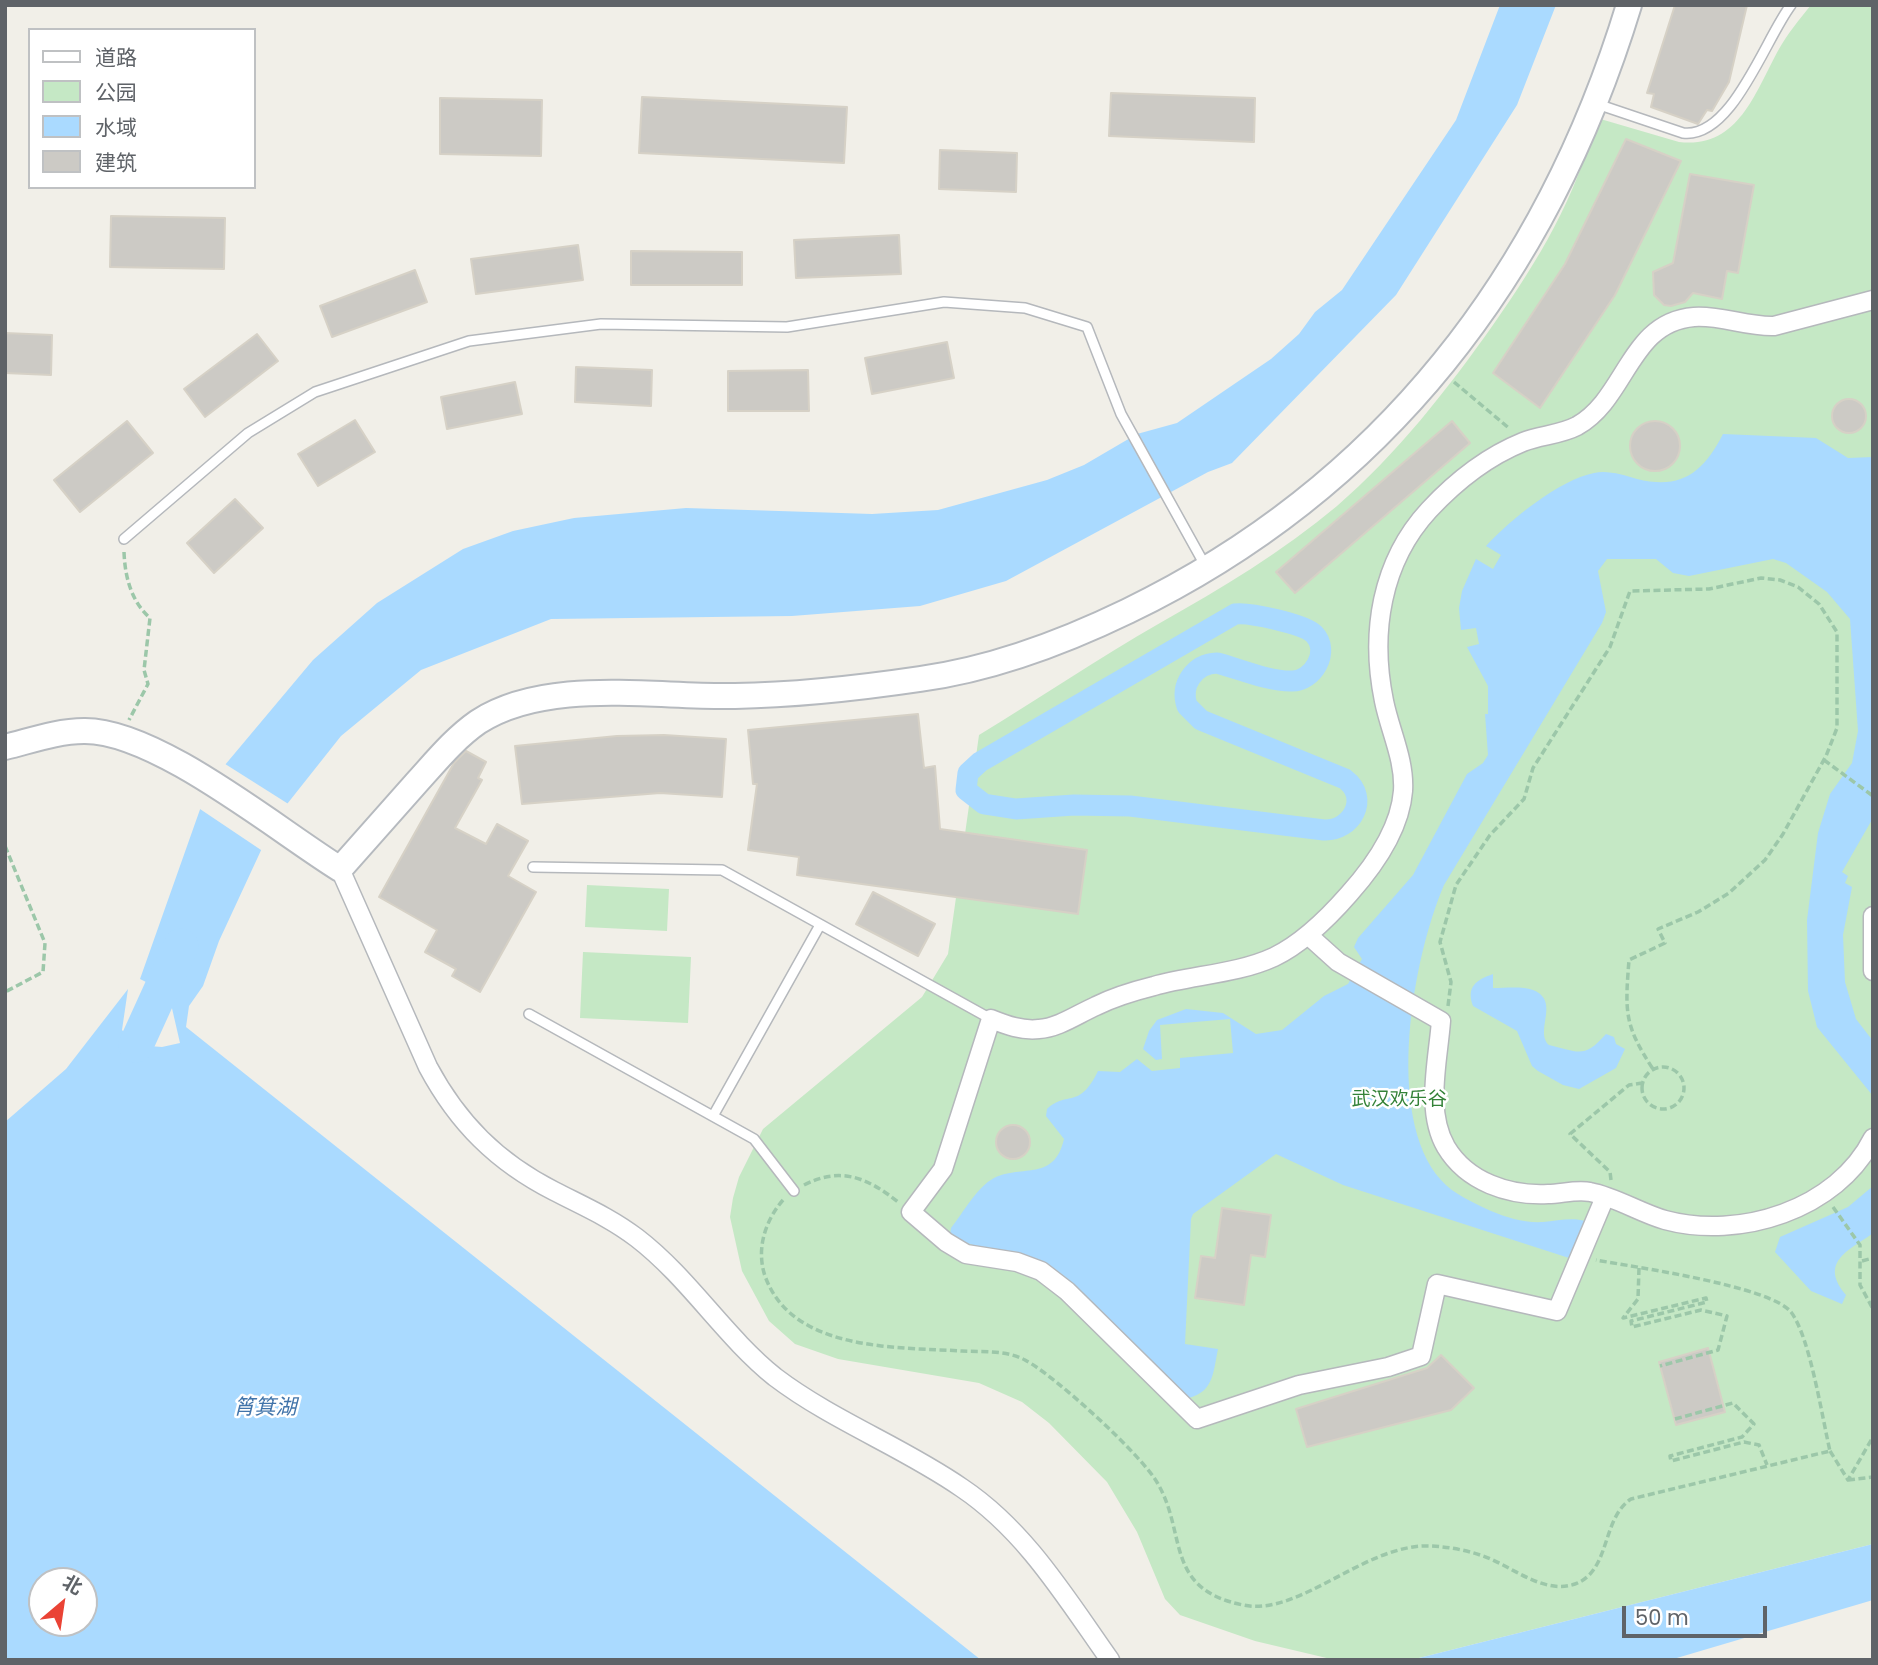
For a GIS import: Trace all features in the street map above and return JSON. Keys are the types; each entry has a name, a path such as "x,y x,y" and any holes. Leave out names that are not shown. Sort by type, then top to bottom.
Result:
{"street":[{"path":"340,869 452,743 481,720 517,704 564,695 770,695 922,679 980,667 1060,642 1177,587 1207,569 1315,493 1387,427 1440,370 1522,252 1597,104 1629,5"},
{"path":"1605,1197 1557,1311 1437,1284 1421,1356 1388,1367 1299,1385 1197,1419 1067,1292 1041,1271 1017,1262 966,1254 946,1242 911,1212 943,1170 991,1019 1023,1028 1049,1028 1140,989 1259,963 1286,951 1308,935 1364,877 1389,836 1401,805 1401,766 1379,672 1380,604 1390,573 1411,533 1430,509 1480,464 1525,441 1570,429 1599,410 1642,343 1669,323 1707,317 1758,327 1774,326 1873,300"},
{"path":"5,747 85,731 145,746 178,764 340,869 428,1067 444,1097 476,1138 521,1173 591,1209 638,1239 666,1262 756,1360 785,1383 933,1469 986,1506 1028,1546 1110,1660"},
{"path":"1873,916 1873,971"},
{"path":"1308,935 1327,954 1435,1018 1436,1121 1447,1148 1458,1163 1490,1185 1528,1195 1588,1191 1666,1220 1712,1227 1738,1224 1789,1211 1825,1193 1856,1166 1873,1138"}],"lane":[{"path":"1597,104 1683,133 1693,134 1707,129 1737,101 1762,50 1791,5"},
{"path":"124,539 248,433 315,392 468,341 601,324 787,327 944,302 1025,308 1087,327 1121,414 1207,569"},
{"path":"533,867 722,870 991,1019"},
{"path":"713,1115 820,925"},
{"path":"529,1014 754,1139 794,1191"}],"path":[{"path":"1440,370 1525,441"},
{"path":"121,738 148,684 144,670 150,618 135,604 125,572 124,539"},
{"path":"1435,1018 1451,994 1440,942 1456,885 1490,835 1524,799 1533,768 1610,647 1630,592 1709,589 1740,581 1773,579 1798,587 1819,604 1837,632 1835,663 1838,729 1783,834 1751,874 1706,907 1658,929 1665,943 1629,960 1626,1004 1629,1028 1653,1069"},
{"path":"1824,760 1873,796"},
{"path":"5,846 45,943 43,972 5,992"},
{"path":"1665,1066 1679,1074 1685,1090 1677,1105 1670,1109 1653,1108 1643,1095 1642,1083 1653,1069 1665,1066"},
{"path":"1605,1197 1612,1177 1610,1172 1570,1134 1629,1085 1642,1083"},
{"path":"911,1212 874,1184 848,1175 820,1178 794,1191 771,1216 762,1247 767,1281 788,1310 813,1328 852,1341 1005,1353 1029,1362 1075,1398 1154,1478 1163,1495 1183,1562 1195,1582 1215,1595 1243,1605 1293,1598 1379,1556 1420,1546 1464,1550 1554,1588 1575,1584 1594,1571 1615,1517 1631,1499 1830,1451"},
{"path":"1831,1204 1860,1245 1860,1285 1873,1309"},
{"path":"1580,1257 1719,1284 1767,1297 1785,1306 1796,1320 1805,1347 1830,1451 1848,1480"},
{"path":"1862,1261 1873,1258"},
{"path":"1639,1268 1638,1299 1622,1315 1623,1318 1706,1298 1707,1302 1631,1321 1632,1327 1701,1310 1727,1316 1718,1350 1660,1366"},
{"path":"1675,1419 1733,1403 1754,1424 1742,1437 1670,1456 1671,1461 1744,1442 1759,1445 1767,1465"},
{"path":"1848,1480 1873,1437"},
{"path":"1848,1480 1873,1476"}],"green space":[{"name":"武汉欢乐谷","path":"1811,5 1873,5 1873,1544 1411,1660 1335,1660 1255,1641 1180,1615 1165,1599 1137,1532 1107,1482 1049,1423 1022,1402 979,1383 838,1359 795,1344 769,1321 742,1271 730,1217 739,1177 763,1129 922,997 948,954 979,735 1251,569 1337,506 1380,465 1420,420 1458,373 1510,300 1541,251 1567,201 1597,118 1679,142 1700,142 1717,136 1731,127 1753,99 1782,43"},
{"path":"587,885 669,889 667,931 585,927"},
{"path":"583,952 691,957 688,1023 580,1018"}],"water":[{"name":"筲箕湖","path":"1500,5 1556,5 1517,105 1396,295 1232,463 1208,472 1006,581 920,606 792,616 551,619 421,670 341,736 276,818 219,941 203,986 189,1006 186,1027 981,1660 5,1660 5,1122 66,1069 128,989 122,1030 136,1045 162,1047 180,1043 171,1004 172,995 140,979 209,784 313,660 377,603 463,549 513,531 574,518 686,508 872,514 938,510 1047,480 1084,465 1137,434 1177,423 1271,359 1299,334 1315,312 1342,290 1456,120"},
{"path":"1723,434 1816,438 1848,458 1873,457 1873,818 1842,872 1848,876 1845,883 1852,887 1843,935 1845,982 1856,1019 1873,1041 1873,1096 1817,1027 1808,991 1807,920 1818,833 1830,794 1852,763 1858,731 1850,619 1827,592 1786,563 1773,559 1689,576 1673,573 1656,559 1607,559 1598,571 1606,612 1602,623 1444,885 1422,952 1414,993 1410,1036 1409,1078 1413,1117 1423,1152 1441,1180 1464,1198 1510,1218 1536,1222 1570,1219 1585,1221 1569,1258 1343,1185 1276,1154 1193,1214 1191,1219 1185,1344 1218,1349 1211,1380 1203,1391 1189,1398 1051,1268 1026,1256 975,1246 950,1235 951,1228 988,1182 1005,1174 1045,1167 1053,1161 1064,1139 1046,1116 1047,1109 1085,1091 1098,1071 1120,1072 1137,1059 1152,1071 1180,1068 1180,1058 1233,1053 1230,1019 1160,1025 1162,1059 1156,1060 1143,1049 1149,1031 1157,1020 1186,1009 1223,1013 1256,1034 1282,1030 1324,996 1348,984 1362,959 1354,947 1358,938 1413,875 1467,774 1483,763 1488,755 1485,714 1488,714 1488,686 1467,647 1479,644 1476,628 1461,630 1459,608 1462,591 1476,559 1493,569 1501,555 1486,546 1521,513 1566,484 1599,472 1616,473 1653,482 1678,480 1699,468"},
{"path":"1493,974 1493,988 1524,988 1541,995 1546,1009 1545,1039 1549,1045 1580,1052 1592,1047 1606,1034 1614,1037 1616,1044 1625,1049 1616,1068 1579,1089 1563,1085 1538,1071 1532,1066 1517,1031 1473,1006 1471,994 1474,985"},
{"path":"1873,1186 1872,1234 1846,1252 1836,1266 1838,1284 1846,1295 1842,1304 1811,1291 1775,1252 1780,1237 1848,1207"},
{"path":"1873,1544 1873,1600 1670,1660 1411,1660"}],"pier":[{"path":"222,762 290,805 279,820 264,852 197,807 206,782"}],"building":[{"path":"1675,5 1747,5 1729,82 1712,111 1707,110 1698,124 1651,107 1654,94 1647,93"},
{"path":"1111,93 1255,98 1254,142 1109,136"},
{"path":"642,97 847,107 844,163 639,153"},
{"path":"440,98 542,100 541,156 440,154"},
{"path":"1626,139 1681,161 1615,295 1540,408 1493,373 1565,264"},
{"path":"940,150 1017,153 1016,192 939,189"},
{"path":"1690,174 1754,185 1738,273 1727,271 1722,299 1693,293 1685,302 1664,305 1654,295 1653,272 1673,263"},
{"path":"111,216 225,218 224,269 110,267"},
{"path":"899,235 901,274 796,278 794,240"},
{"path":"578,245 583,280 476,294 471,259"},
{"path":"631,251 742,252 742,285 631,285"},
{"path":"415,270 427,302 332,337 320,306"},
{"path":"5,333 52,335 51,375 5,373"},
{"path":"257,334 278,361 205,417 184,389"},
{"path":"947,342 954,378 872,394 865,358"},
{"path":"576,367 652,370 651,406 575,402"},
{"path":"808,370 809,411 728,411 728,371"},
{"path":"515,382 522,414 447,429 441,397"},
{"path":"1849,399 1861,404 1866,416 1861,428 1849,433 1837,428 1832,416 1837,404"},
{"path":"355,420 375,452 318,486 298,454"},
{"path":"127,421 153,453 80,512 54,480"},
{"path":"1452,421 1470,443 1295,593 1276,572"},
{"path":"1655,421 1673,428 1680,446 1673,464 1655,471 1637,464 1630,446 1637,428"},
{"path":"235,499 263,528 214,573 187,543"},
{"path":"918,714 924,768 935,766 940,829 1087,850 1078,914 797,875 799,857 748,850 757,784 753,784 748,730"},
{"path":"664,735 726,739 722,797 660,793 522,804 515,746 617,736"},
{"path":"466,751 486,762 478,778 482,780 455,828 486,844 497,824 528,841 508,876 536,892 480,992 452,976 456,969 425,952 437,930 379,897 454,763"},
{"path":"873,892 935,924 918,956 856,924"},
{"path":"1013,1125 1025,1130 1030,1142 1025,1154 1013,1159 1001,1154 996,1142 1001,1130"},
{"path":"1222,1208 1271,1215 1265,1257 1251,1255 1244,1305 1195,1298 1201,1256 1215,1258"},
{"path":"1708,1348 1725,1412 1676,1425 1659,1362"},
{"path":"1441,1355 1474,1388 1451,1410 1307,1447 1296,1409 1427,1368"}],"waterway":[{"path":"1235,614 1276,620 1308,630 1319,641 1321,649 1317,664 1306,676 1291,681 1263,677 1217,663 1209,664 1196,672 1187,683 1187,706 1201,720 1345,779 1356,795 1357,804 1350,819 1343,825 1324,830 1130,806 1074,805 1016,809 984,804 966,790 968,773 980,762 1235,614"},
{"path":"136,1045 181,946"}]}
